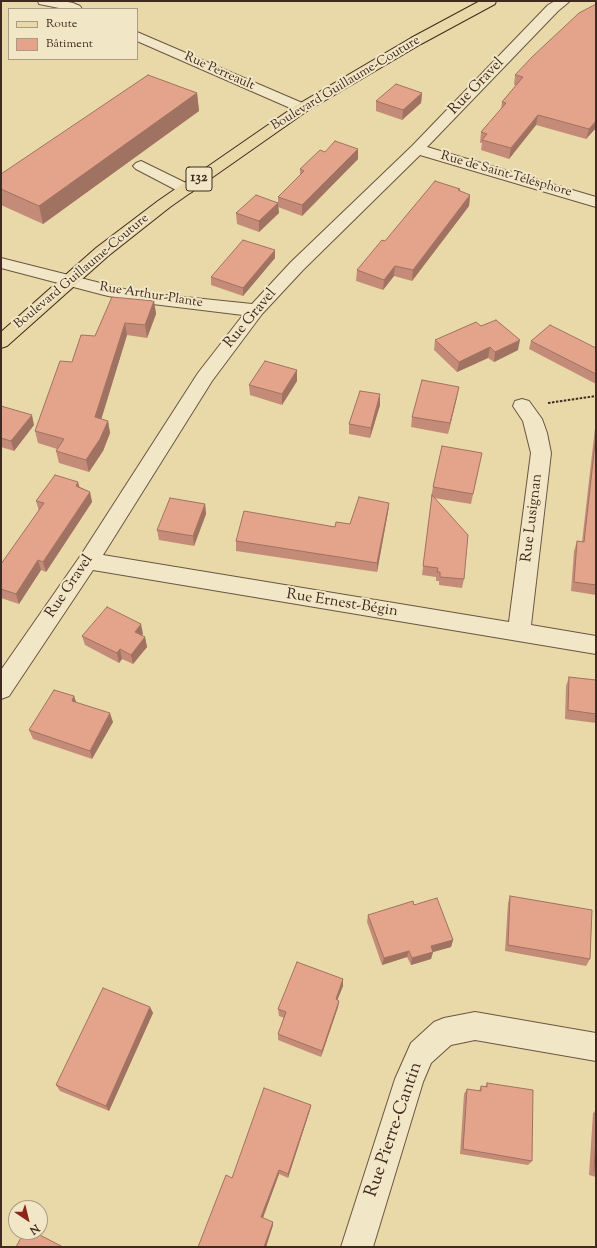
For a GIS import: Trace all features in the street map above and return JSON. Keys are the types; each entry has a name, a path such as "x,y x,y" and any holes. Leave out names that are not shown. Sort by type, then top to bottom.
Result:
{"main road":[{"name":"Boulevard Guillaume-Couture","path":"1,342 109,247 186,189 302,108 416,41 490,1"}],"street":[{"path":"44,1 73,8"},
{"name":"Rue Gravel","path":"1,690 88,561 205,377 256,310 297,266 417,149 547,14 564,1"},
{"name":"Rue Perreault","path":"138,36 302,108"},
{"name":"Rue de Saint-Télésphore","path":"417,149 596,202"},
{"path":"141,166 186,189"},
{"name":"Rue Arthur-Plante","path":"1,263 104,290 136,296 256,310"},
{"name":"Rue Lusignan","path":"519,633 541,453 538,433 532,419 522,406"},
{"name":"Rue Ernest-Bégin","path":"88,561 596,645"},
{"name":"Rue Pierre-Cantin","path":"357,1247 409,1079 421,1053 444,1032 475,1026 596,1047"}],"path":[{"path":"522,406 596,396"}],"building":[{"path":"596,4 596,121 589,129 538,115 511,148 482,140 487,134 481,132 506,103 502,102 523,77 515,75 579,13"},
{"path":"148,75 197,93 39,206 1,189 1,174"},
{"path":"396,84 422,93 403,110 376,101"},
{"path":"335,141 358,149 302,205 278,197 304,171 300,169 320,150 325,152"},
{"path":"435,181 460,189 458,190 470,195 413,270 395,266 384,280 357,270 382,240 385,241"},
{"path":"256,195 278,203 259,221 236,213"},
{"path":"243,240 275,250 243,288 211,277"},
{"path":"112,297 154,301 145,325 125,323 95,417 108,421 100,439 86,460 56,451 64,439 35,431 60,361 72,362 81,335 95,336"},
{"path":"496,320 520,340 495,352 490,347 459,362 435,340 476,322 481,326"},
{"path":"550,325 596,348 596,374 531,341"},
{"path":"265,361 297,370 282,394 249,385"},
{"path":"422,380 459,387 450,423 412,417"},
{"path":"360,391 380,394 371,428 349,424"},
{"path":"1,406 32,415 11,441 1,438"},
{"path":"596,435 596,585 574,582 577,541 584,542"},
{"path":"442,446 482,453 473,494 433,487"},
{"path":"55,475 78,482 76,486 90,492 43,562 38,560 16,594 1,589 1,564 44,503 36,501"},
{"path":"432,495 468,535 464,579 440,577 440,572 437,572 438,568 423,566"},
{"path":"359,497 389,503 377,563 236,541 244,511 335,527 336,522 350,524"},
{"path":"170,498 205,504 193,536 157,530"},
{"path":"107,607 141,624 135,632 145,637 131,655 120,649 117,653 82,636"},
{"path":"569,677 596,680 596,714 568,710"},
{"path":"54,690 74,696 72,701 110,713 90,751 29,730"},
{"path":"510,896 592,910 590,959 508,945"},
{"path":"437,898 453,940 431,946 433,952 412,958 409,951 384,958 368,915 413,901 414,905"},
{"path":"297,962 343,979 336,999 339,1001 322,1051 278,1034 286,1012 278,1009"},
{"path":"103,988 150,1007 106,1106 56,1085"},
{"path":"487,1083 533,1090 532,1161 463,1149 467,1089 481,1091 481,1086 487,1087"},
{"path":"264,1088 311,1105 288,1174 279,1170 261,1217 273,1222 264,1247 198,1247 226,1175 232,1178"},
{"path":"596,1137 596,1172 594,1171"},
{"path":"48,1239 63,1247 16,1247 20,1240"}]}
